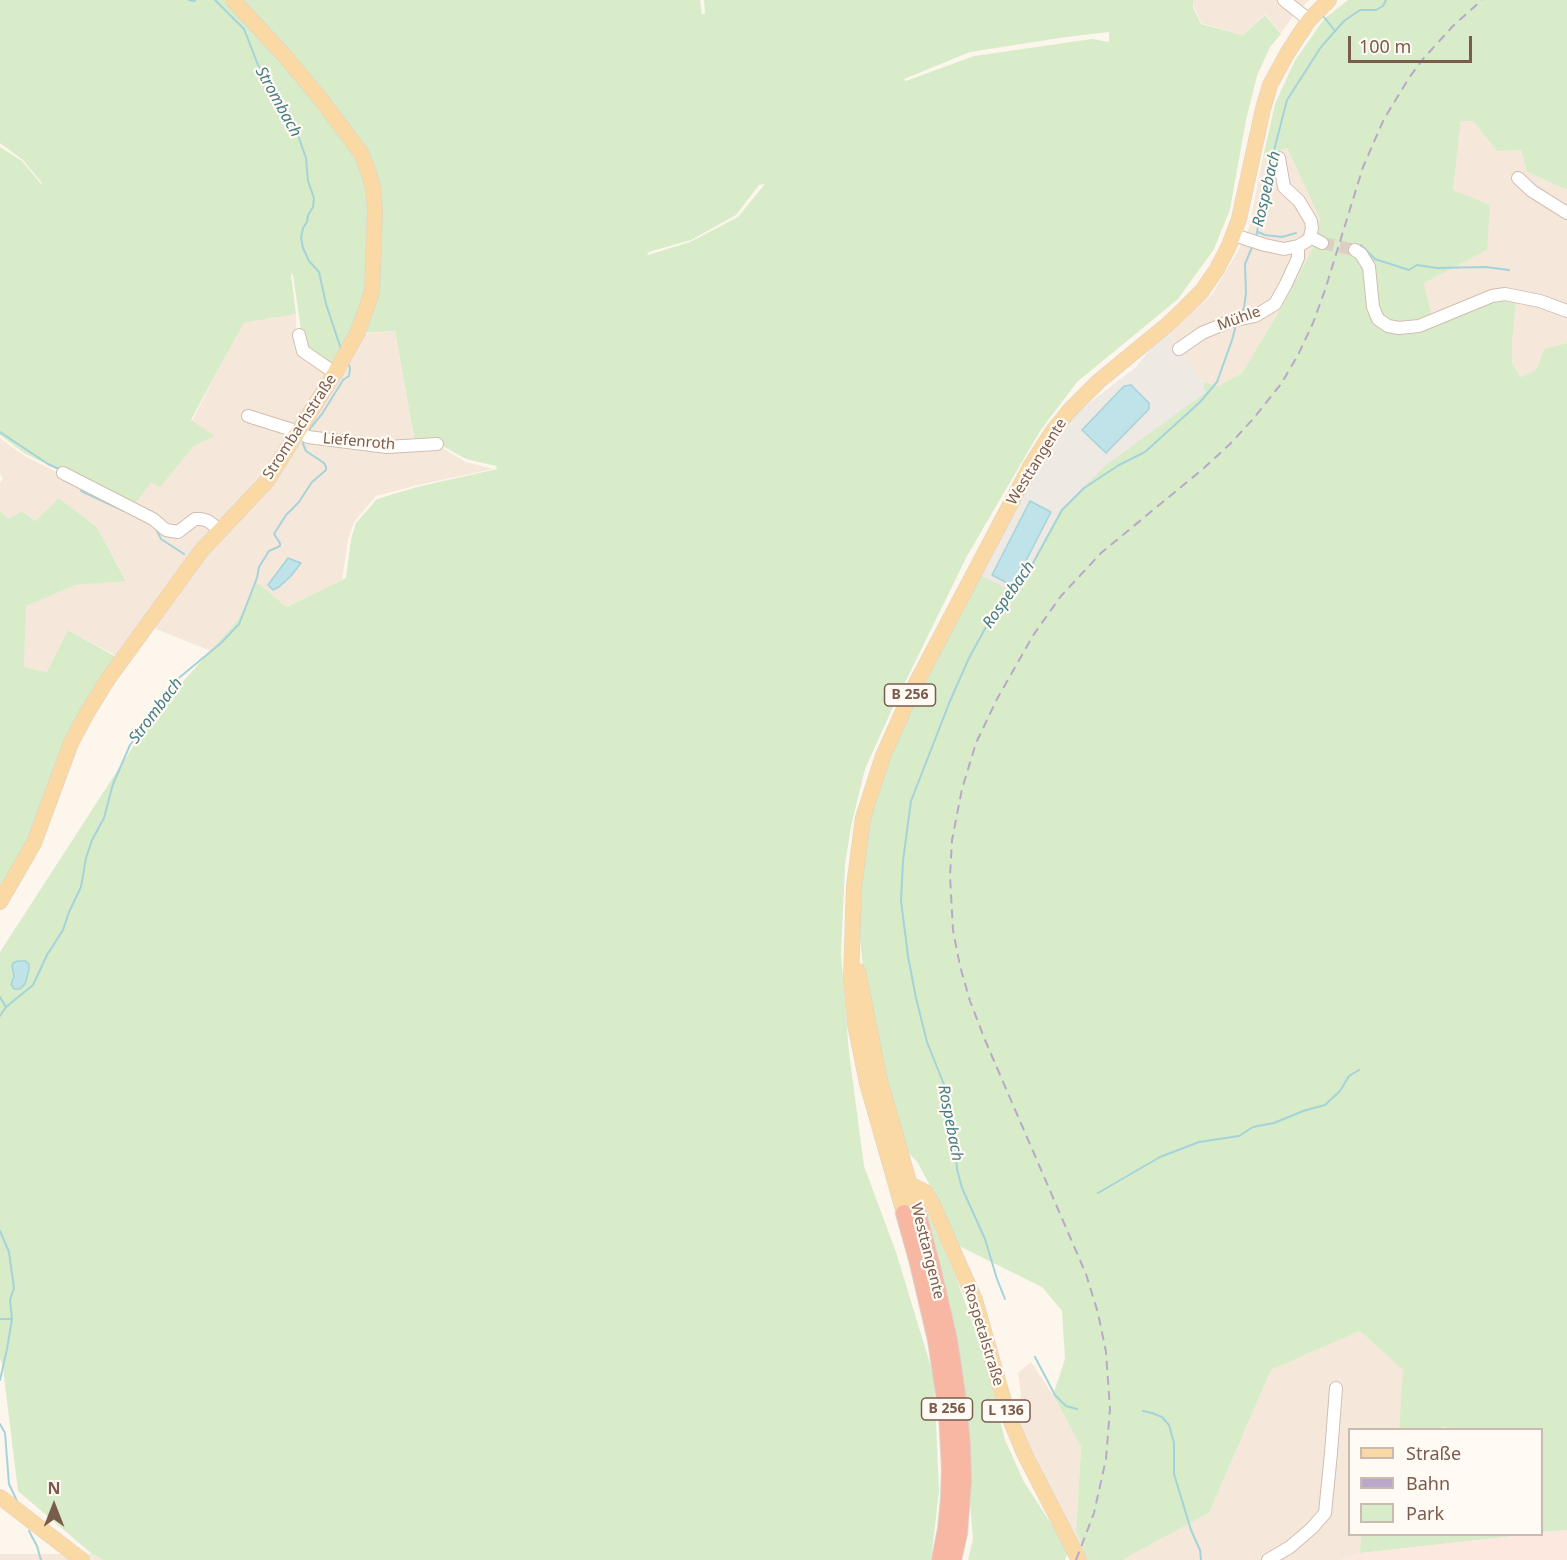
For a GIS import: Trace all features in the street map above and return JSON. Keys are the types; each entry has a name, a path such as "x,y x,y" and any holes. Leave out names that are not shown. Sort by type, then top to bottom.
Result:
{"highway":[{"name":"Westtangente","path":"918,1209 917,1259 936,1340 947,1412 949,1500 940,1560"},
{"name":"Westtangente","path":"918,1209 949,1340 959,1412 963,1481 959,1533 953,1560"}],"main road":[{"name":"Strombachstraße","path":"0,902 34,843 71,743 87,713 176,583 201,551 267,481 358,332 372,292 375,209 373,187 361,153 284,55 233,0"},
{"name":"Westtangente","path":"918,1209 890,1168 867,1083 855,1024 851,980 854,887 863,818 884,756 912,691 1031,465 1052,432 1099,381 1167,325 1202,291 1241,237 1244,201 1270,85 1309,20 1329,0"},
{"name":"Westtangente","path":"853,946 880,1081 918,1209"},
{"path":"890,1168 897,1177 909,1185"},
{"name":"Rospetalstraße","path":"918,1209 975,1300 1006,1412 1024,1453 1079,1560"},
{"path":"0,1497 82,1560"}],"street":[{"path":"1284,0 1309,20"},
{"path":"1241,237 1284,249 1298,246 1310,237 1311,221 1299,201 1284,187 1279,158"},
{"path":"1518,178 1532,191 1567,213"},
{"path":"1310,237 1322,243"},
{"name":"Mühle","path":"1179,349 1202,333 1255,316 1275,304 1298,258 1298,246"},
{"path":"1356,250 1370,267 1373,307 1378,319 1388,326 1399,328 1419,326 1492,296 1505,294 1540,301 1567,311"},
{"path":"299,335 303,351 335,373"},
{"name":"Liefenroth","path":"248,416 308,436 387,447 437,444"},
{"path":"63,473 153,519 166,530 178,532 195,519 201,519 220,530"},
{"path":"1268,1560 1290,1547 1325,1513 1336,1388"}],"shaded area":[{"path":"1194,0 1309,0 1293,16 1281,33 1265,14 1243,35 1201,23 1194,7"},
{"path":"1461,121 1473,121 1497,151 1521,150 1527,172 1567,190 1567,343 1544,349 1536,370 1521,377 1512,363 1512,340 1434,326 1424,283 1487,250 1453,190"},
{"path":"1287,148 1320,219 1312,250 1242,373 1218,386 1203,382 1169,334 1212,294 1238,251 1249,228 1263,157"},
{"path":"296,314 296,340 395,331 415,446 437,445 466,462 493,469 376,496 354,522 348,540 342,580 285,607 257,582 238,620 211,651 148,626 124,660 68,630 47,672 24,667 25,606 76,585 126,580 97,527 59,498 35,521 22,511 8,519 0,511 0,483 3,478 0,474 0,438 23,455 131,510 151,481 193,447 214,436 192,421 244,323"},
{"path":"1169,334 1203,382 1205,393 1059,512 1016,594 980,575 1038,467 1074,415 1136,367 1151,348"},
{"path":"1360,1331 1404,1370 1399,1428 1348,1428 1348,1536 1361,1536 1360,1553 1340,1560 1122,1560 1209,1513 1271,1370"},
{"path":"1031,1362 1053,1395 1081,1447 1076,1531 1087,1560 1071,1560 1014,1419 1021,1395 1018,1373"},
{"path":"1567,1530 1567,1560 1340,1560 1360,1553 1514,1536 1543,1536 1543,1532"},
{"path":"0,1554 92,1554 103,1560 0,1560"}],"green space":[{"path":"0,0 224,0 282,60 358,158 370,186 368,288 351,335 331,370 304,351 293,275 291,274 296,314 244,323 191,420 215,436 193,447 160,487 151,482 133,507 24,453 0,435 0,147 22,161 42,183 23,160 0,143"},
{"path":"240,0 700,0 702,15 705,13 704,0 1194,0 1193,7 1201,24 1243,35 1265,15 1281,34 1270,47 1257,76 1246,120 1230,209 1214,249 1178,299 1077,382 1040,431 967,556 893,707 865,769 851,826 845,865 841,954 849,1052 864,1166 896,1252 934,1377 939,1491 931,1560 103,1560 92,1554 18,1491 0,1358 0,952 154,714 238,620 257,582 286,607 346,578 351,539 356,523 377,499 417,487 497,469 496,466 466,459 437,443 415,444 395,331 363,333 377,185","holes":["1109,32 1109,42 1092,39 974,56 906,81 904,79 970,52","765,184 738,217 690,242 648,255 647,253 652,251 691,240 736,215 759,185"]},
{"path":"1348,0 1567,0 1567,190 1527,172 1521,150 1497,151 1473,121 1461,121 1453,190 1490,205 1487,250 1424,283 1434,326 1488,301 1516,301 1512,363 1521,377 1536,370 1544,349 1567,343 1567,1530 1543,1532 1543,1428 1399,1428 1403,1370 1360,1331 1271,1370 1209,1513 1122,1560 1087,1560 1076,1531 1081,1447 1053,1395 1065,1359 1062,1311 1042,1287 957,1245 934,1193 918,1163 906,1150 900,1136 864,977 859,929 859,901 868,823 894,742 980,575 1016,593 1059,512 1106,465 1205,393 1203,382 1218,386 1242,373 1279,311 1312,250 1320,219 1287,148 1263,157 1275,104 1294,62 1324,19"},
{"path":"59,498 97,527 126,581 76,585 26,606 24,667 47,672 68,630 118,658 0,896 0,511 8,519 22,511 35,521"},
{"path":"926,1209 955,1275 982,1349 1005,1440 1024,1482 1063,1542 1068,1553 1065,1560 968,1560 973,1539 968,1479 923,1210"},
{"path":"1361,1536 1514,1536 1360,1553"}],"water":[{"path":"1131,385 1149,403 1149,409 1106,453 1082,430 1124,386"},
{"path":"1030,501 1051,512 1013,586 992,575"},
{"path":"288,558 301,563 291,576 273,590 268,585"},
{"path":"18,961 26,961 29,964 29,970 25,984 20,989 14,989 11,984 14,976 12,966"}],"waterway":[{"name":"Strombach","path":"189,0 195,0"},
{"name":"Strombach","path":"215,0 244,29 258,65 274,86 294,124 306,158 308,181 314,198 313,207 303,228 301,238 303,248 309,261 319,272 326,304 341,349"},
{"name":"Rospebach","path":"1256,237 1270,166 1287,100 1321,47 1344,21 1360,10 1376,10 1383,6 1386,0"},
{"path":"1324,17 1335,31"},
{"path":"1258,232 1282,237 1296,233"},
{"name":"Rospebach","path":"1241,315 1246,293 1245,264 1253,245"},
{"path":"1361,245 1375,259 1409,270 1417,265 1437,268 1486,267 1509,270"},
{"name":"Rospebach","path":"1005,1299 985,1239 962,1188 945,1087 927,1042 908,956 901,901 903,861 911,801 969,658 987,625 1021,585 1062,510 1084,488 1119,465 1145,452 1200,402 1217,382 1236,325"},
{"name":"Strombach","path":"308,431 322,414 343,380 349,376 349,365"},
{"path":"0,432 61,470"},
{"name":"Strombach","path":"0,1016 6,1007 33,985 47,955 63,930 81,887 92,840 104,818 113,784 130,745 180,677 221,643 239,624 259,567 269,551 280,546 274,534 312,482 326,470 324,463 306,451 303,444 304,439"},
{"path":"81,491 124,511"},
{"path":"155,527 161,539 184,554"},
{"path":"0,997 6,1007"},
{"path":"1098,1193 1160,1157 1199,1142 1239,1136 1253,1127 1274,1123 1325,1105 1340,1091 1349,1076 1359,1070"},
{"name":"Strombach","path":"0,1231 9,1252 14,1288 10,1300 12,1319 0,1380"},
{"path":"0,1319 12,1319"},
{"name":"Rospebach","path":"1035,1357 1055,1395 1066,1406 1077,1409"},
{"name":"Rospebach","path":"1143,1411 1162,1417 1169,1425 1174,1443 1174,1474 1191,1530 1200,1550 1201,1560"},
{"name":"Strombach","path":"0,1424 5,1433 9,1484 17,1501"},
{"name":"Strombach","path":"29,1531 41,1560"}],"tunnel":[{"path":"1322,243 1355,250"}],"railway":[{"path":"1076,1560 1094,1513 1106,1459 1110,1409 1106,1352 1098,1313 1086,1274 985,1040 960,966 953,930 950,876 952,840 962,789 976,743 997,699 1034,634 1061,596 1101,553 1230,444 1281,384 1313,323 1363,167 1384,119 1423,59 1453,26 1482,0"}]}
